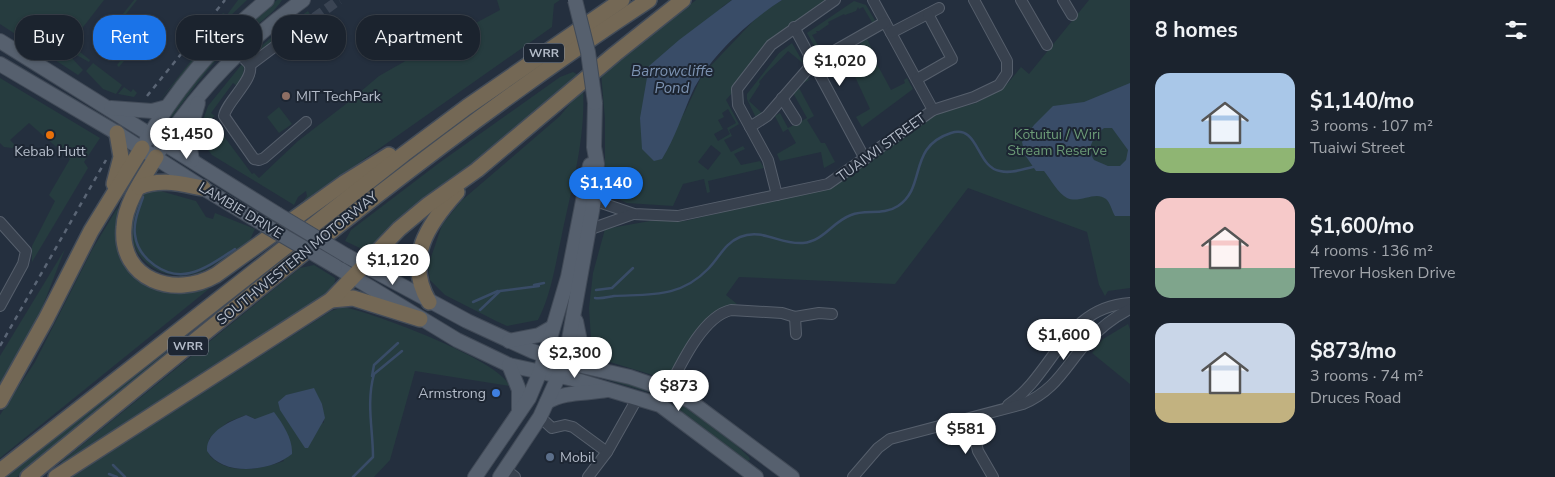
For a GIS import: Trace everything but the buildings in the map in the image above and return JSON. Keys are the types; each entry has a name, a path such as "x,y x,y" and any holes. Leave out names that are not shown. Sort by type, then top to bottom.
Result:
{"highway":[{"name":"SOUTHWESTERN MOTORWAY","path":"0,471 279,250 467,106 622,0"},
{"name":"SOUTHWESTERN MOTORWAY","path":"28,477 390,184 530,81 649,0"},
{"path":"56,477 331,300 364,265 422,210 476,170 683,0"},
{"path":"156,157 127,211 124,227 125,244 134,263 143,274 158,283 182,287 198,284 225,269 344,183 467,106"},
{"path":"111,198 121,157 117,133"},
{"path":"0,401 46,319 74,262 142,148"},
{"path":"429,302 418,278 417,268 422,247 438,213 476,170"},
{"path":"139,187 152,182 164,182 203,188"},
{"path":"331,300 353,298 420,319"}],"main road":[{"path":"142,148 167,107 222,39 267,0"},
{"path":"277,15 284,0"},
{"path":"282,15 302,0"},
{"path":"507,474 540,417 565,362 588,230 595,103 588,52 575,0"},
{"path":"262,32 272,23"},
{"name":"LAMBIE DRIVE","path":"0,42 277,214 429,302 509,341 545,356 591,367 668,390 690,401 792,477"},
{"path":"156,157 164,143 204,89 231,60"},
{"name":"LAMBIE DRIVE","path":"0,64 142,148 203,188 420,319 465,344 509,365 638,397 660,405 757,477"},
{"path":"192,160 188,136 193,115 204,89"},
{"path":"108,108 152,111 167,107"},
{"path":"475,477 519,413 540,372 589,198"},
{"path":"574,312 582,351 591,367"},
{"path":"509,341 539,335 553,327"},
{"path":"509,365 519,390 519,413"},
{"path":"547,402 561,395 586,394 610,390"},
{"path":"757,477 770,460"}],"street":[{"path":"777,195 768,160 738,105 737,89 771,45 835,0"},
{"path":"873,0 934,110"},
{"path":"1021,0 1047,45"},
{"path":"1063,0 1072,15"},
{"name":"TUAIWI STREET","path":"589,198 634,214 684,215 832,182 934,110 987,92 1006,77 1008,65 1006,58 976,1"},
{"path":"891,33 939,8"},
{"path":"916,79 952,59 928,14"},
{"path":"750,127 768,116 813,63 885,22"},
{"path":"794,27 865,159"},
{"path":"250,65 272,48"},
{"path":"245,60 250,65 250,73 226,109 224,116 254,159 264,158 306,122"},
{"path":"782,98 796,120"},
{"name":"TUAIWI STREET","path":"588,230 634,214"},
{"path":"0,222 26,251 23,264 0,306"},
{"path":"1000,410 1016,399 1030,385 1072,330 1102,309 1130,304"},
{"path":"853,477 883,443 897,437 1023,404 1043,394 1064,374 1087,343 1110,322 1130,309"},
{"path":"660,405 687,354 717,315 731,310 782,313 796,317 819,313 832,314"},
{"path":"796,317 796,334"},
{"path":"1072,330 1087,343"},
{"path":"588,477 607,452 638,397"},
{"path":"540,417 552,428 565,425 573,427 607,452"},
{"path":"970,418 978,450 993,477"}],"green space":[{"path":"0,0 104,0 83,27 83,15 15,15 15,34 0,24"},
{"path":"134,0 137,0 125,15 122,15"},
{"path":"238,0 247,0 231,15 227,15"},
{"path":"277,0 282,0 262,21 262,15 258,15"},
{"path":"497,0 560,0 554,4 552,27 302,203 307,196 306,191 298,197 294,205 212,155 202,142 200,129 208,106 242,64 244,67 243,76 237,86 233,83 211,113 215,116 211,119 252,174 254,173 259,178 298,141 379,76 407,60 480,60 480,21 500,10"},
{"path":"696,0 732,0 722,7 683,116 702,75 761,13 782,0 829,0 790,25 726,100 739,124 729,130 732,136 724,140 731,152 743,146 745,149 734,154 741,165 760,161 764,168 708,181 710,192 707,193 704,179 683,184 673,206 627,203 612,196 605,182 605,119 601,72","holes":["728,109 736,123 727,128 730,134 718,141 714,134 723,129 718,120 724,117 722,113","711,145 721,153 708,170 698,162"]},
{"name":"Kōtuitui / Wiri Stream Reserve","path":"1089,0 1130,0 1130,288 1108,291 1105,296 1099,285 1087,232 968,188 895,284 739,277 726,295 737,304 727,307 669,380 600,359 592,353 589,308 593,273 605,229 650,221 685,221 831,187 931,116 976,103 1008,83 1021,67 1029,74"},
{"path":"854,1 866,5 876,22 873,24 863,7 859,9 858,7 856,11 844,14 828,22 829,24 812,35 819,47 816,49 807,33"},
{"path":"308,11 310,15 302,15"},
{"path":"272,37 272,45 262,52 262,46"},
{"path":"867,39 874,53 872,55 891,90 905,83 904,80 907,78 913,89 862,127 856,117 870,109 845,55 833,61 834,65 827,69 824,63 849,48 853,55 863,50 860,43"},
{"path":"792,43 804,64 788,51 763,77 749,101 763,114 756,118 747,99 747,94 779,53"},
{"path":"83,54 90,60 89,62 83,59"},
{"path":"55,60 74,60 83,70 78,75"},
{"path":"121,60 125,60 119,67 117,65"},
{"path":"192,60 195,60 160,100"},
{"path":"211,60 217,60 172,117 169,116 200,71"},
{"path":"93,63 122,85 116,94 103,89 86,71"},
{"path":"573,72 578,75 577,80 475,165 450,180 366,251 345,241 351,230 439,163 560,77"},
{"path":"806,74 809,80 798,86 814,116 807,120 821,143 825,143 835,162 824,168 821,152 780,161 777,154 796,143 788,129 783,132 775,116 780,113 788,128 807,118 792,91"},
{"path":"0,78 100,138 84,162 88,168 32,262 32,246 55,201 49,195 70,159 29,123 10,140 16,146 12,148 4,147 0,143"},
{"path":"124,87 131,92 133,89 137,93 134,97 118,94"},
{"path":"583,88 582,126 577,164 555,270 546,301 538,320 507,326 445,295 430,280 428,266 442,225 461,201 560,116"},
{"path":"279,107 292,124 279,133 267,117"},
{"path":"157,190 196,201 206,217 213,219 215,213 255,229 250,240 239,250 198,273 181,275 168,274 157,270 139,255 131,232 131,219 144,191"},
{"path":"118,207 117,241 144,282 156,290 173,293 191,293 210,288 0,458 0,415 35,362 93,248"},
{"path":"65,249 37,321 0,383 0,356"},
{"path":"314,265 335,278 333,288 320,300 64,467 61,462 300,268"},
{"path":"343,307 359,311 434,339 484,364 501,375 510,386 415,371 390,460 374,477 72,477 331,311","holes":["278,402 322,404 324,423","246,415 255,419 284,461 246,469 226,466 210,456 209,439 228,422"]},
{"path":"1128,324 1130,329 1130,384 1092,353 1103,339"},
{"path":"179,342 180,344 17,477 4,477"},
{"path":"574,370 657,391 655,394"},
{"path":"674,398 718,428 750,460 747,461 697,426 674,405"}],"water":[{"name":"Barrowcliffe Pond","path":"732,0 782,0 743,29 708,67 692,93 667,151 662,159 654,161 642,149 640,118 649,66 679,40"},
{"path":"1130,83 1130,216 1115,216 1109,202 1102,197 1067,198 1058,190 1044,171 1036,171 1025,155 1022,142 1034,125 1053,106 1084,102","holes":["1104,128 1112,128 1128,150 1126,160 1120,166 1108,166 1094,160 1091,151 1092,143 1100,132"]},
{"path":"314,388 322,404 325,418 308,448 305,448 280,410 278,402 286,395"},
{"path":"274,412 289,437 292,448 292,454 283,460 260,468 235,468 224,465 214,459 207,451 211,438 220,428 246,415 255,419"}],"waterway":[{"path":"595,298 664,293 687,285 708,269 726,247 740,237 756,234 787,242 810,242 851,215 892,209 907,198 928,148 937,139 951,133 960,132 967,135 992,168 1008,172 1033,167"},
{"path":"143,197 135,225 137,244 147,259 163,270 172,273 190,273 208,266 235,249"},
{"path":"596,290 612,288 633,268"},
{"path":"534,285 544,283"},
{"path":"480,310 500,291 539,286"},
{"path":"473,302 498,291"},
{"path":"372,376 374,365 398,343"},
{"path":"353,477 373,457 370,395 374,374 402,351"},
{"path":"113,465 125,477"},
{"path":"109,474 117,477"}],"tunnel":[{"path":"318,15 339,0"}],"railway":[{"path":"147,96 225,0"},
{"path":"0,346 106,160"}],"place":[{"name":"MIT TechPark","path":"286,96"},
{"name":"Kebab Hutt","path":"50,135"},
{"name":"Armstrong","path":"496,393"},
{"name":"Mobil","path":"550,457"}]}
